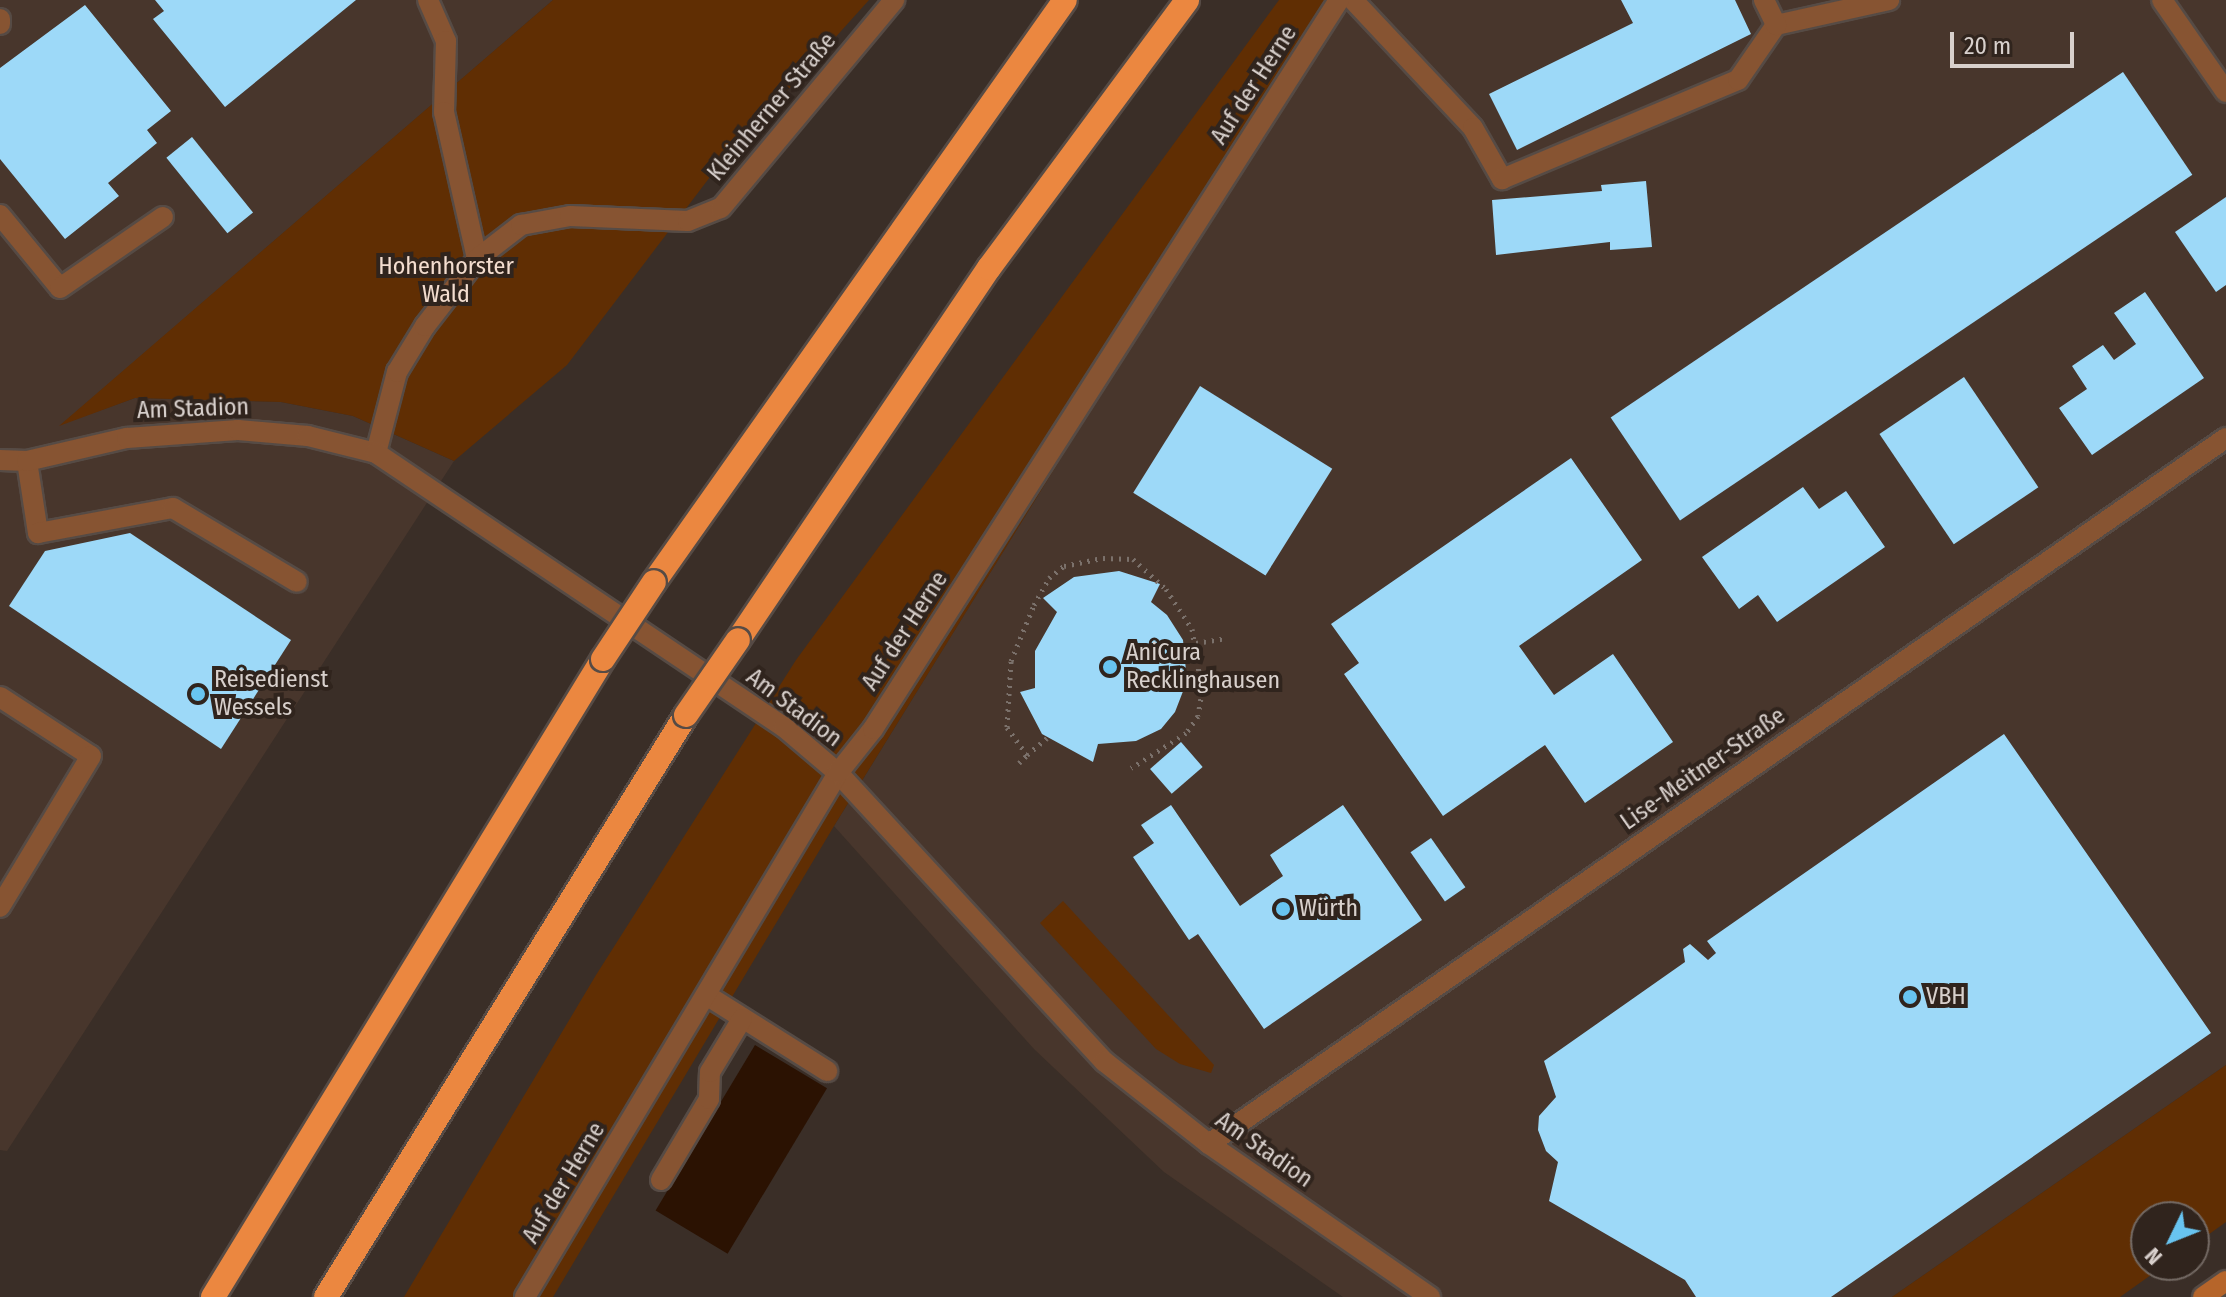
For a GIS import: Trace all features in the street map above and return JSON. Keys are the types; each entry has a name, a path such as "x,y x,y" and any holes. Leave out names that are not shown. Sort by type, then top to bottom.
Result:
{"highway":[{"path":"213,1297 603,659 654,582 1065,0"},
{"path":"326,1297 686,715 989,268 1187,0"}],"main road":[{"path":"2203,1297 2226,1281"}],"street":[{"path":"428,0 446,41 444,112 477,259"},
{"name":"Kleinherner Straße","path":"376,453 397,372 425,326 477,259 521,225 570,216 688,221 721,208 894,0"},
{"name":"Auf der Herne","path":"525,1297 708,996 838,773 873,729 1339,0"},
{"path":"1353,0 1473,128 1502,179 1738,80 1776,25 1889,0"},
{"path":"1764,0 1776,25"},
{"path":"2162,0 2226,92"},
{"path":"0,215 60,288 163,217"},
{"name":"Am Stadion","path":"0,460 27,461 127,438 238,430 308,436 376,453 784,727 838,773 1105,1062 1209,1144 1430,1297"},
{"name":"Lise-Meitner-Straße","path":"1209,1144 2226,438"},
{"path":"27,461 38,533 173,508 297,582"},
{"path":"0,697 91,756 0,907"},
{"path":"708,996 827,1071"},
{"path":"661,1180 709,1099 710,1072 742,1019"}],"path":[{"path":"1027,755 1007,727 1005,694 1011,661 1034,605 1057,570 1103,558 1141,562 1180,607 1196,643 1202,691 1198,716 1177,740 1131,768"},
{"path":"1196,643 1227,638"},
{"path":"1019,763 1047,738"}],"shaded area":[{"path":"0,0 553,0 62,424 135,398 281,402 353,416 454,461 7,1151 0,1150"},
{"path":"1353,0 2226,0 2226,1065 1892,1297 1343,1297 1164,1172 1034,1049 834,826 1314,48"},
{"path":"755,1045 827,1088 728,1254 656,1210"}],"green space":[{"name":"Hohenhorster Wald","path":"553,0 869,0 713,173 567,365 454,461 353,416 281,402 135,398 59,426"},
{"path":"1279,0 1353,0 1314,48 834,826 553,1297 404,1297 596,975 796,660"},
{"path":"1063,901 1214,1065 1211,1073 1180,1064 1156,1049 1040,923"},
{"path":"2226,1065 2226,1222 2210,1234 2210,1201 2130,1201 2130,1281 2142,1281 2120,1297 1892,1297"}],"building":[{"path":"155,0 356,0 225,107 153,19 164,11"},
{"path":"1621,0 1735,0 1751,34 1517,150 1489,94 1633,23"},
{"path":"85,5 171,111 147,130 157,143 108,183 119,196 65,239 0,159 0,68"},
{"path":"2123,72 2192,175 1680,520 1611,418"},
{"path":"192,137 253,212 227,233 166,158"},
{"path":"1646,181 1652,247 1610,250 1610,242 1496,255 1492,200 1602,191 1601,185"},
{"path":"2226,197 2226,285 2216,292 2175,232"},
{"path":"2145,292 2204,378 2092,455 2059,408 2087,389 2072,366 2103,345 2114,360 2136,344 2114,313"},
{"path":"1964,377 2038,487 1954,544 1879,434"},
{"path":"1200,386 1332,469 1266,576 1133,493"},
{"path":"1571,458 1642,560 1519,646 1554,695 1613,654 1673,742 1585,803 1545,745 1443,816 1344,674 1359,663 1331,624"},
{"path":"1803,487 1819,509 1846,491 1885,547 1777,622 1758,595 1739,609 1702,557"},
{"name":"Reisedienst Wessels","path":"130,533 291,640 221,749 9,606 45,551"},
{"name":"AniCura Recklinghausen","path":"1119,571 1160,584 1151,602 1167,615 1183,640 1187,681 1175,712 1161,729 1136,741 1098,744 1093,762 1042,734 1020,692 1035,688 1035,651 1057,612 1043,598 1074,577"},
{"name":"VBH","path":"2004,734 2211,1033 1831,1297 1696,1297 1685,1280 1549,1201 1558,1162 1546,1151 1538,1130 1539,1116 1556,1097 1544,1061 1685,962 1683,949 1690,944 1708,960 1716,953 1707,941"},
{"path":"1181,742 1203,767 1172,794 1150,769"},
{"path":"1171,805 1240,906 1283,876 1270,855 1343,805 1422,920 1264,1029 1198,934 1189,940 1133,857 1154,843 1141,825"},
{"path":"1431,838 1465,887 1445,901 1411,852"}],"place":[{"name":"AniCura Recklinghausen","path":"1110,667"},
{"name":"Reisedienst Wessels","path":"198,694"},
{"name":"Würth","path":"1283,909"},
{"name":"VBH","path":"1910,997"}]}
